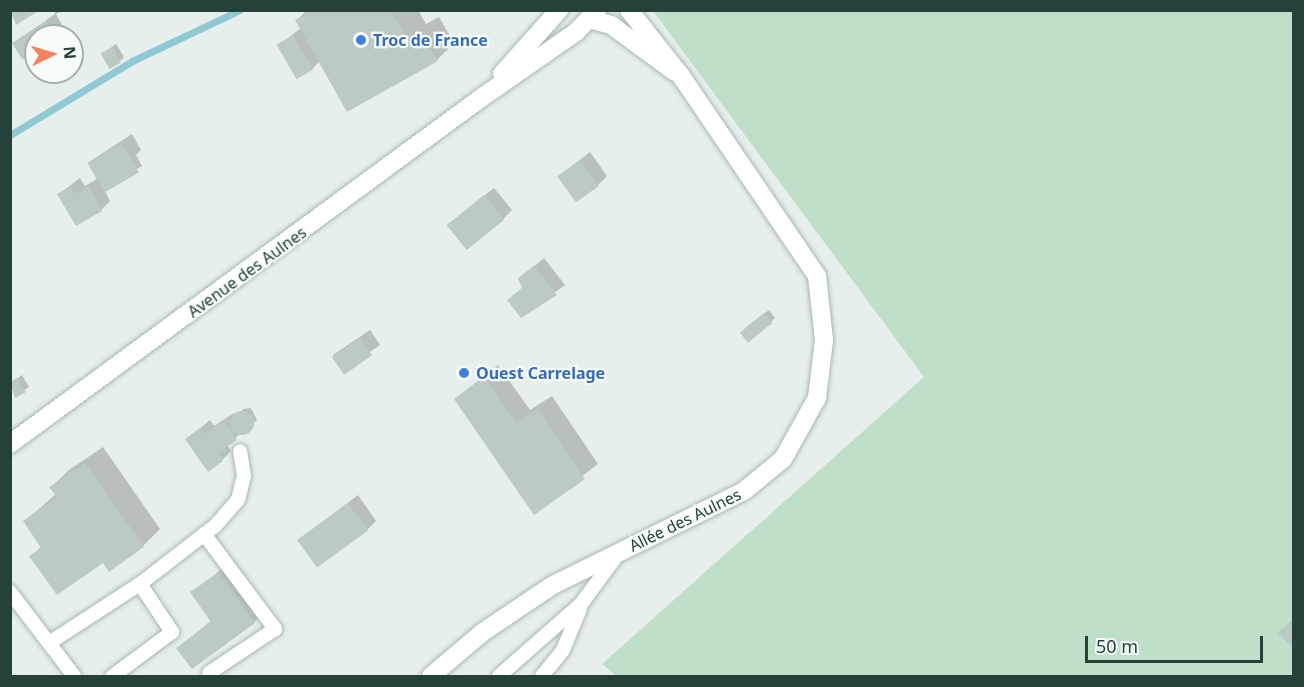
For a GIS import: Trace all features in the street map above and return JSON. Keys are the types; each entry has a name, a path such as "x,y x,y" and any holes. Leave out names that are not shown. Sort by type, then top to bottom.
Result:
{"street":[{"path":"481,98 559,10"},
{"name":"Allée des Aulnes","path":"430,676 483,632 553,585 725,502 783,459 817,398 823,369 824,315 816,276 681,76 629,10"},
{"path":"481,98 593,15"},
{"name":"Allée des Aulnes","path":"593,15 611,25 681,76"},
{"name":"Avenue des Aulnes","path":"10,444 481,98"}],"lane":[{"path":"49,643 140,584 204,534 238,500 244,476 240,452"},
{"path":"204,534 275,629 209,673"},
{"path":"499,676 582,604 620,552"},
{"path":"113,676 172,632 140,584"},
{"path":"10,592 73,676"},
{"path":"542,676 563,650 582,604"}],"green space":[{"path":"653,11 1293,11 1293,676 616,676 602,664 924,377"}],"building":[{"path":"10,10 40,10 16,25"},
{"path":"312,10 390,10 408,41 422,33 438,61 347,112 295,20"},
{"path":"24,35 24,59 22,59 12,43"},
{"path":"293,35 313,70 297,79 277,45"},
{"path":"112,47 121,63 109,69 101,53"},
{"path":"122,143 139,172 104,192 87,163"},
{"path":"580,160 599,186 576,202 557,176"},
{"path":"71,186 75,194 88,186 102,211 76,226 57,194"},
{"path":"484,195 504,220 467,250 447,225"},
{"path":"534,266 557,295 521,318 507,300 522,288 518,278"},
{"path":"764,313 772,323 748,343 740,333"},
{"path":"360,338 372,355 344,375 332,358"},
{"path":"484,377 516,423 538,408 585,479 534,515 454,399"},
{"path":"17,378 26,392 15,398 10,382"},
{"path":"242,411 250,415 254,423 250,431 242,435 234,431 230,423 234,415"},
{"path":"224,421 237,440 218,453 223,461 208,472 185,439 200,428 204,434"},
{"path":"85,463 144,547 109,572 103,563 57,595 29,556 41,548 23,521 57,497 49,487"},
{"path":"348,503 368,531 317,568 297,540"},
{"path":"219,572 255,623 192,669 176,648 211,622 190,592"},
{"path":"1293,619 1293,648 1278,633"}],"waterway":[{"path":"10,135 132,61 240,10"}],"place":[{"name":"Troc de France","path":"361,40"},
{"name":"Ouest Carrelage","path":"464,373"}]}
